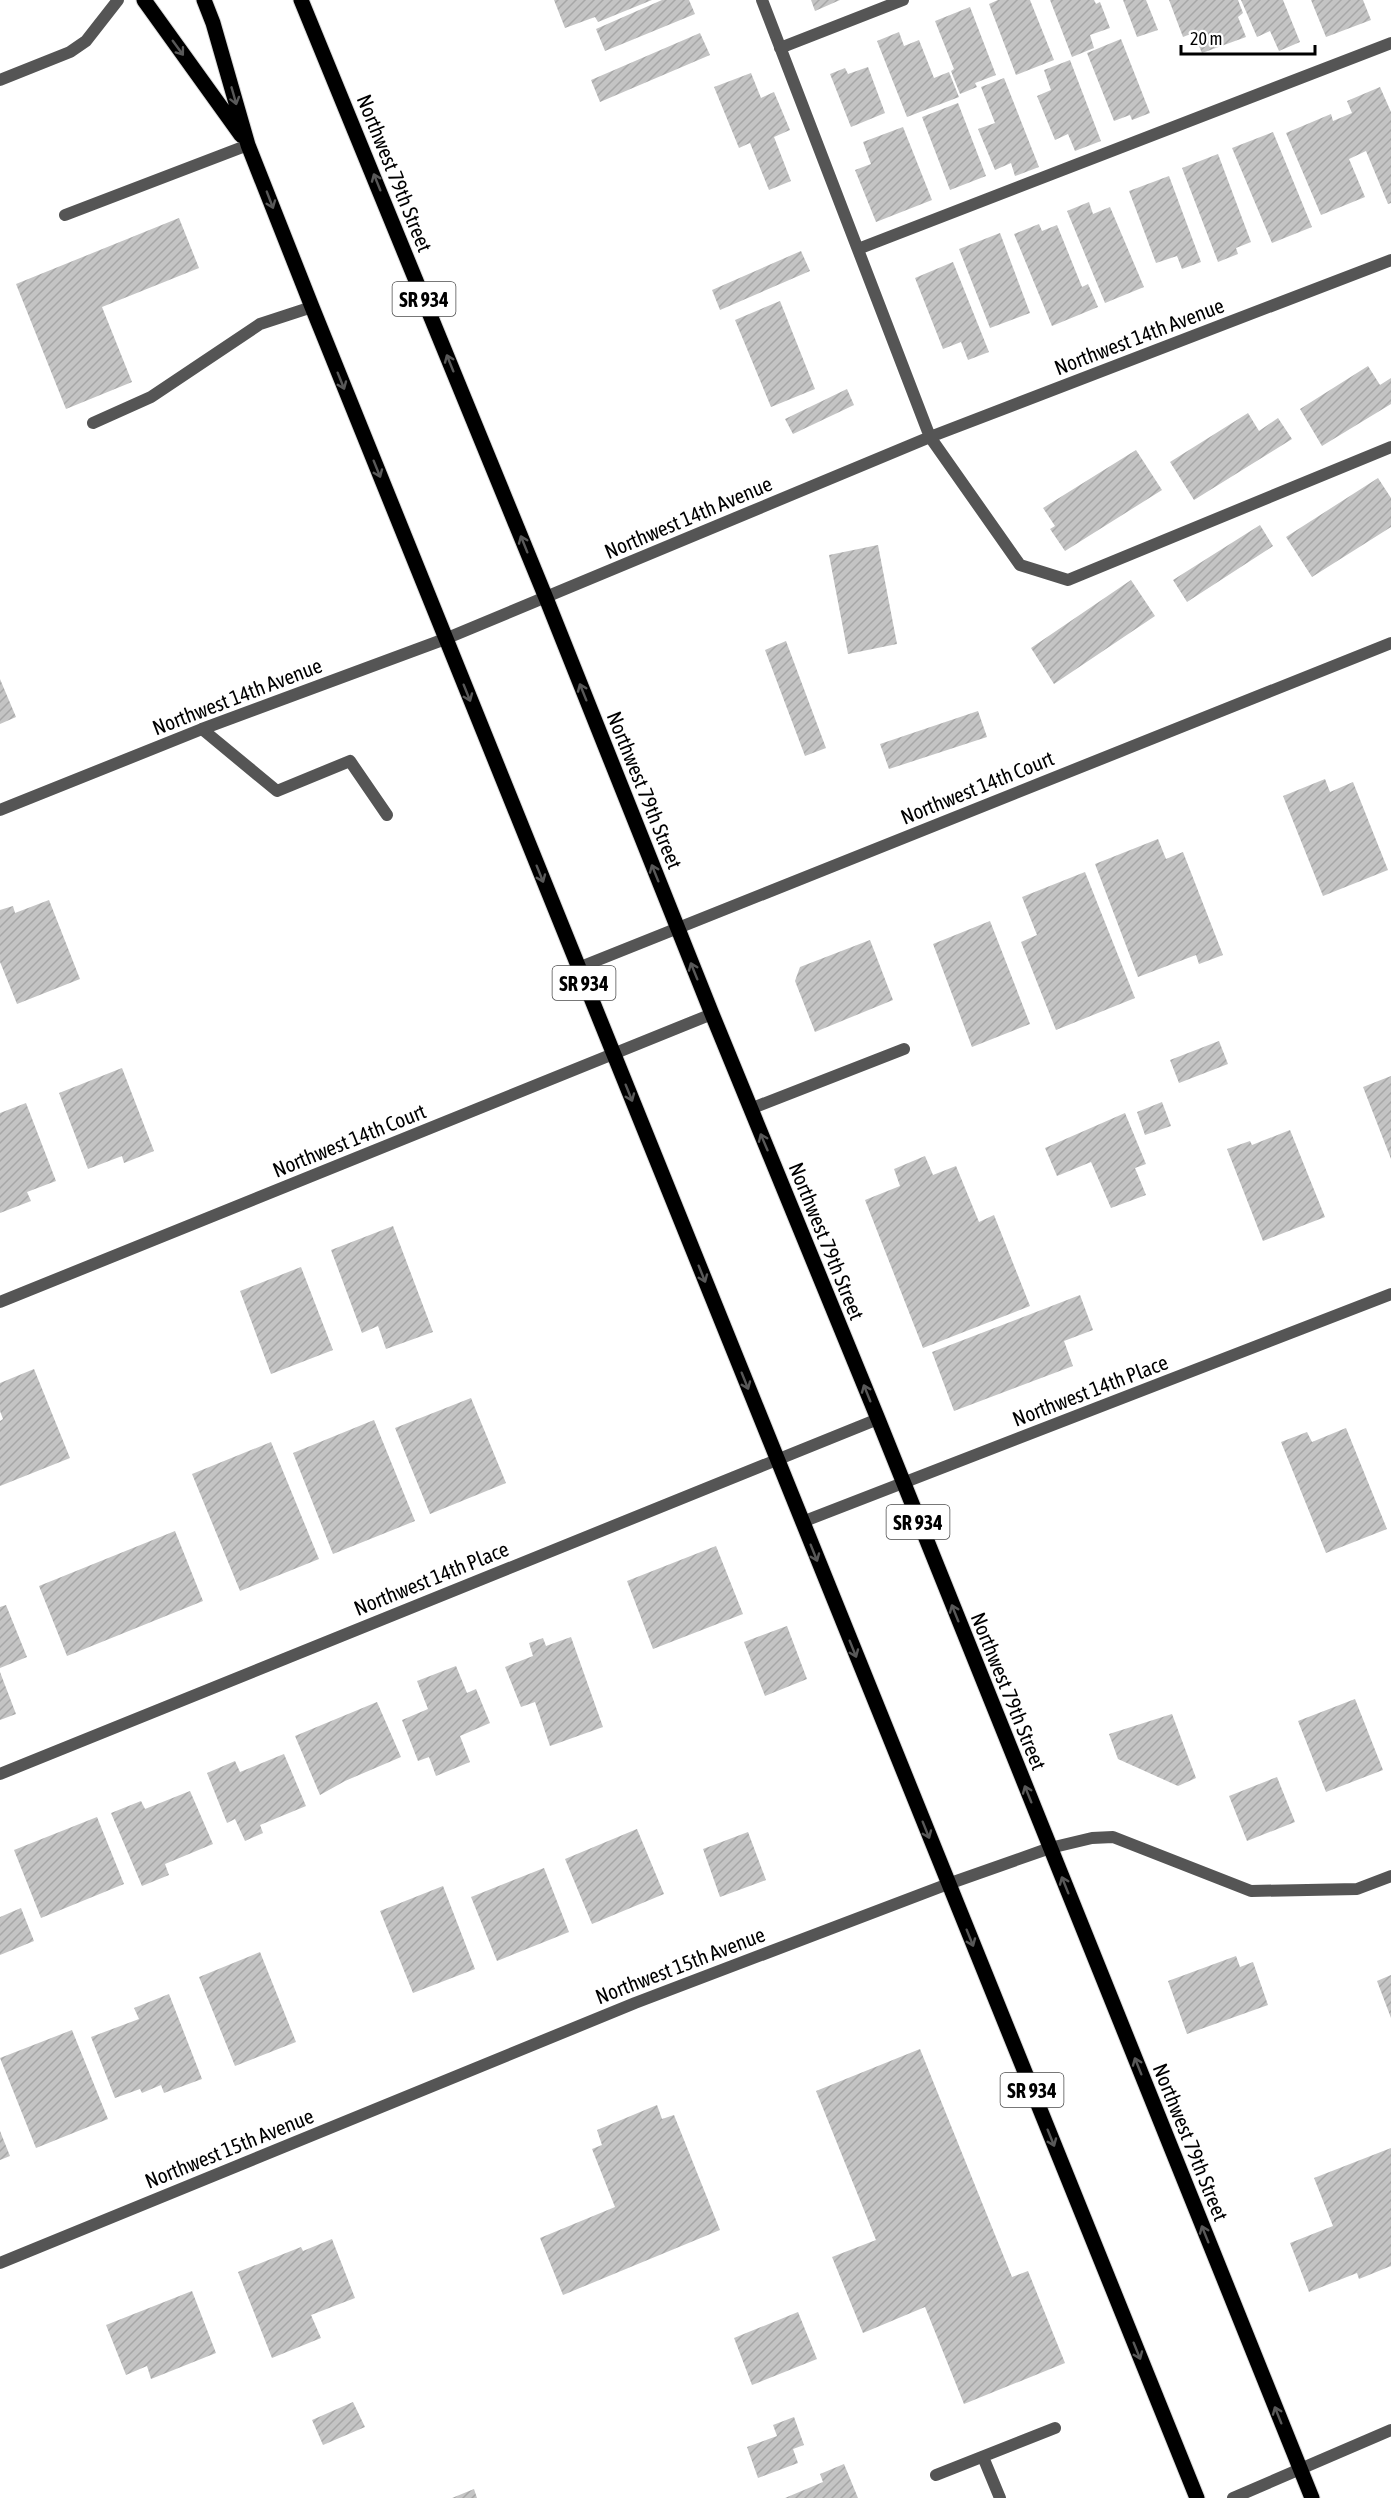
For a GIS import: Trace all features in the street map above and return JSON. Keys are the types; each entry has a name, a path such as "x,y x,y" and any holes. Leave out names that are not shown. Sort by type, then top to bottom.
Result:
{"main road":[{"name":"SR 934","path":"144,0 248,145 445,639 1197,2498"},
{"path":"204,0 213,23 248,145"},
{"name":"Northwest 79th Street","path":"301,0 546,598 677,928 878,1419 1312,2498"}],"street":[{"path":"0,80 70,52 86,41 118,0"},
{"path":"762,0 930,437 1020,565 1068,580 1391,447"},
{"path":"780,48 903,0"},
{"path":"858,249 1391,43"},
{"path":"65,215 248,145"},
{"name":"Northwest 14th Avenue","path":"0,810 202,729 445,639 930,437 1391,260"},
{"path":"93,423 151,397 260,324 312,308"},
{"name":"Northwest 14th Court","path":"578,968 1391,643"},
{"path":"202,729 277,791 350,761 387,815"},
{"name":"Northwest 14th Court","path":"0,1302 712,1014"},
{"path":"750,1109 904,1049"},
{"name":"Northwest 14th Place","path":"802,1522 1391,1294"},
{"name":"Northwest 14th Place","path":"0,1774 878,1419"},
{"name":"Northwest 15th Avenue","path":"0,2263 635,2003 948,1884 1050,1848 1092,1838 1113,1837 1251,1891 1358,1889 1391,1876"},
{"path":"936,2475 1055,2428"},
{"path":"1233,2498 1391,2430"},
{"path":"983,2457 1000,2498"}],"building":[{"path":"554,0 652,0 598,22 595,17 565,28"},
{"path":"662,0 689,0 695,14 605,51 596,29"},
{"path":"811,0 840,0 815,11"},
{"path":"998,0 1030,0 1054,60 1016,75 989,4"},
{"path":"1050,0 1094,0 1096,4 1100,2 1110,28 1090,35 1094,48 1072,57"},
{"path":"1123,0 1146,0 1158,30 1137,37"},
{"path":"1169,0 1238,0 1243,13 1238,17 1246,37 1202,53 1193,33 1183,37"},
{"path":"1241,0 1283,0 1300,42 1279,51 1270,31 1257,37"},
{"path":"1311,0 1363,0 1371,20 1326,37"},
{"path":"970,7 996,75 975,83 977,87 960,94 951,71 954,69 935,21"},
{"path":"899,32 904,46 919,40 934,78 949,72 959,97 907,117 877,41"},
{"path":"700,33 710,55 600,102 591,80"},
{"path":"1121,39 1150,113 1132,120 1130,115 1114,121 1087,53"},
{"path":"1070,60 1101,141 1075,151 1068,134 1055,140 1037,96 1051,90 1044,70"},
{"path":"868,67 885,113 851,127 830,74 845,68 848,74"},
{"path":"751,73 761,98 774,92 790,130 774,137 791,181 769,190 750,143 739,148 714,87"},
{"path":"1004,78 1039,167 1015,176 1011,163 995,170 978,129 995,123 981,87"},
{"path":"1380,87 1391,112 1391,203 1388,204 1366,151 1349,159 1365,197 1321,215 1286,133 1331,114 1333,121 1352,113 1347,101"},
{"path":"958,103 986,176 950,190 922,117"},
{"path":"903,127 932,200 876,222 855,170 871,164 863,142"},
{"path":"1273,132 1312,227 1272,243 1232,148"},
{"path":"1218,154 1251,242 1236,248 1238,254 1218,262 1182,168"},
{"path":"1169,176 1201,262 1182,269 1177,256 1156,263 1129,191"},
{"path":"1089,202 1093,214 1110,207 1144,287 1105,303 1067,211"},
{"path":"179,218 199,268 102,307 132,382 66,409 16,284"},
{"path":"1039,224 1042,231 1057,225 1082,287 1088,284 1098,307 1052,326 1014,234"},
{"path":"1000,233 1030,313 990,328 959,249"},
{"path":"801,251 810,271 720,310 712,290"},
{"path":"953,262 989,352 968,360 961,342 943,349 915,278"},
{"path":"780,301 815,389 771,407 735,320"},
{"path":"1368,366 1380,385 1391,378 1391,404 1322,446 1300,409"},
{"path":"847,389 854,405 793,434 785,419"},
{"path":"1248,413 1259,431 1278,418 1292,439 1194,500 1170,462"},
{"path":"1136,450 1162,490 1065,551 1050,529 1055,526 1043,508"},
{"path":"1378,478 1391,498 1391,527 1312,577 1286,537"},
{"path":"1260,525 1273,546 1187,602 1173,580"},
{"path":"878,545 897,644 848,654 829,555"},
{"path":"1131,580 1155,616 1054,684 1031,648"},
{"path":"786,641 826,748 805,756 765,650"},
{"path":"0,679 16,717 0,724"},
{"path":"978,711 987,737 889,769 880,744"},
{"path":"1325,779 1330,792 1353,782 1388,870 1323,896 1283,796"},
{"path":"1158,839 1166,859 1183,852 1223,955 1199,964 1196,955 1138,977 1095,864"},
{"path":"1085,872 1135,998 1056,1030 1021,942 1037,935 1022,897"},
{"path":"49,900 80,979 17,1004 0,962 0,910 13,906 15,913"},
{"path":"990,921 1030,1024 972,1047 933,944"},
{"path":"870,940 893,1000 815,1032 795,981 800,967"},
{"path":"1219,1041 1228,1064 1179,1083 1170,1060"},
{"path":"122,1068 154,1151 124,1163 122,1156 88,1169 59,1093"},
{"path":"1391,1076 1391,1159 1363,1087"},
{"path":"1162,1102 1171,1126 1145,1135 1137,1112"},
{"path":"26,1103 56,1181 27,1192 31,1201 0,1213 0,1113"},
{"path":"1125,1113 1146,1164 1135,1168 1146,1195 1111,1208 1091,1162 1057,1176 1045,1148"},
{"path":"1290,1130 1325,1217 1263,1241 1227,1149 1250,1141 1252,1145"},
{"path":"925,1156 933,1175 956,1166 979,1222 994,1215 1030,1306 923,1348 865,1200 900,1186 894,1169"},
{"path":"393,1226 433,1332 386,1349 378,1326 362,1333 331,1250"},
{"path":"301,1267 333,1350 271,1374 240,1291"},
{"path":"1080,1295 1093,1330 1064,1341 1073,1366 954,1411 932,1352"},
{"path":"34,1369 70,1458 0,1486 0,1421 3,1419 0,1411 0,1383"},
{"path":"471,1398 506,1483 430,1514 395,1428"},
{"path":"374,1420 415,1521 333,1554 293,1453"},
{"path":"1346,1428 1387,1529 1326,1553 1281,1442 1307,1432 1312,1442"},
{"path":"271,1442 319,1559 240,1591 192,1474"},
{"path":"175,1531 203,1601 67,1656 39,1586"},
{"path":"716,1546 743,1614 653,1649 627,1581"},
{"path":"6,1605 27,1657 0,1668 0,1607"},
{"path":"787,1626 807,1679 765,1696 744,1642"},
{"path":"571,1637 603,1727 550,1746 535,1702 521,1707 505,1667 533,1656 529,1643 543,1638 546,1646"},
{"path":"456,1666 467,1693 476,1689 490,1723 460,1736 470,1762 436,1776 429,1757 418,1761 402,1720 428,1709 417,1681"},
{"path":"0,1672 16,1714 0,1720"},
{"path":"1355,1699 1383,1770 1326,1792 1298,1721"},
{"path":"377,1702 401,1757 345,1781 320,1795 295,1736"},
{"path":"1172,1714 1196,1778 1178,1786 1118,1759 1109,1734"},
{"path":"284,1754 306,1806 260,1825 263,1833 245,1841 235,1819 227,1823 207,1773 235,1761 240,1772"},
{"path":"1277,1777 1295,1822 1247,1841 1229,1796"},
{"path":"190,1791 213,1844 165,1864 169,1875 142,1886 111,1813 141,1801 145,1809"},
{"path":"97,1817 124,1884 41,1918 14,1850"},
{"path":"637,1829 664,1894 592,1924 565,1859"},
{"path":"748,1832 766,1880 720,1897 703,1849"},
{"path":"544,1868 569,1932 497,1961 471,1897"},
{"path":"443,1886 475,1969 413,1993 380,1911"},
{"path":"21,1908 34,1941 0,1955 0,1917"},
{"path":"260,1952 296,2042 235,2066 199,1977"},
{"path":"1236,1956 1240,1967 1253,1962 1268,2005 1187,2034 1168,1981"},
{"path":"1391,1975 1391,2018 1377,1981"},
{"path":"169,1994 202,2079 164,2093 161,2085 142,2093 140,2089 115,2098 91,2037 139,2019 134,2008"},
{"path":"72,2030 108,2119 36,2148 0,2058"},
{"path":"920,2049 1012,2277 1028,2271 1065,2363 964,2404 925,2307 863,2333 832,2257 876,2240 816,2091"},
{"path":"657,2105 662,2119 674,2115 720,2230 563,2295 540,2238 615,2207 592,2149 602,2145 597,2130"},
{"path":"0,2131 10,2156 0,2160"},
{"path":"1391,2148 1391,2266 1359,2279 1357,2273 1309,2292 1290,2243 1333,2226 1314,2178"},
{"path":"332,2239 355,2298 311,2315 321,2338 272,2358 238,2272 301,2247 303,2251"},
{"path":"192,2291 216,2353 151,2379 147,2366 126,2375 106,2325"},
{"path":"798,2312 817,2359 752,2385 734,2338"},
{"path":"353,2402 365,2427 323,2445 312,2420"},
{"path":"794,2417 804,2445 793,2449 798,2463 758,2478 747,2447 777,2436 773,2425"},
{"path":"844,2464 858,2498 785,2498 823,2482 820,2474"},
{"path":"474,2489 477,2498 452,2498"}]}
